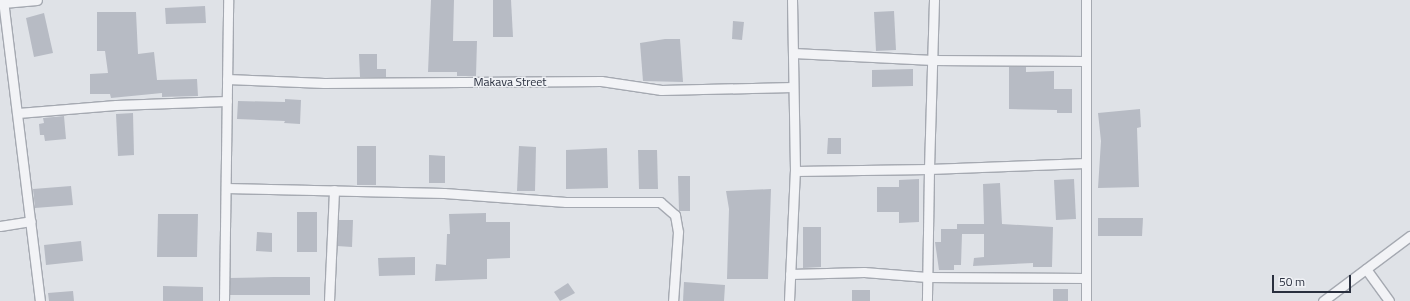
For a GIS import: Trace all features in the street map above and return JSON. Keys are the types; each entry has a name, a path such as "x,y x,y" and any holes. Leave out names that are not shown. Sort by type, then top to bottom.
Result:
{"street":[{"path":"37,0 3,2 18,113 40,301"},
{"path":"224,301 228,0"},
{"path":"789,301 795,171 792,0"},
{"path":"927,301 934,0"},
{"path":"1086,0 1086,301"},
{"path":"793,54 933,60 1086,61"},
{"name":"Makava Street","path":"227,79 324,83 601,81 661,90 793,87"},
{"path":"18,113 116,106 227,101"},
{"path":"795,171 929,169 1086,163"},
{"path":"226,188 444,192 566,202 660,202 675,215 678,232 673,301"},
{"path":"329,301 334,190"},
{"path":"0,226 31,221"},
{"path":"1323,301 1410,236"},
{"path":"1366,269 1389,301"},
{"path":"790,274 864,272 927,277 1086,278"}],"building":[{"path":"431,0 454,0 453,41 477,41 476,76 457,76 457,72 428,72"},
{"path":"493,0 511,0 513,37 493,37"},
{"path":"205,6 206,23 166,24 165,8"},
{"path":"894,11 896,50 876,51 874,12"},
{"path":"97,12 136,12 138,54 154,52 157,80 197,79 198,96 162,97 162,93 111,98 110,94 90,94 90,74 108,73 105,51 97,51"},
{"path":"44,13 53,53 34,57 26,18"},
{"path":"733,21 744,22 742,40 732,39"},
{"path":"665,39 680,39 683,82 643,81 640,43"},
{"path":"359,54 377,54 377,69 386,69 386,77 360,77"},
{"path":"1009,67 1026,67 1026,72 1054,71 1054,89 1072,89 1072,113 1057,113 1057,110 1009,109"},
{"path":"913,69 913,86 872,87 872,70"},
{"path":"285,99 301,100 300,124 284,123 285,121 237,119 238,101 285,102"},
{"path":"1140,109 1141,127 1137,128 1139,187 1098,188 1101,141 1098,113"},
{"path":"133,113 134,155 118,156 116,114"},
{"path":"64,116 66,139 45,141 44,135 40,135 39,124 44,123 43,118"},
{"path":"828,138 841,138 841,154 827,154"},
{"path":"357,146 376,146 376,185 357,185"},
{"path":"519,146 536,147 535,191 517,191"},
{"path":"607,148 608,188 566,189 566,150"},
{"path":"638,150 657,150 658,189 639,189"},
{"path":"429,155 445,156 445,183 429,183"},
{"path":"678,176 690,176 690,211 679,211"},
{"path":"919,179 919,222 899,223 899,212 877,212 877,187 899,187 899,180"},
{"path":"1074,179 1076,219 1056,220 1054,180"},
{"path":"1000,183 1002,224 1053,227 1052,267 1033,267 1033,263 973,266 974,258 984,257 984,234 962,234 961,265 954,265 954,270 939,270 935,242 941,242 941,229 957,229 957,224 984,224 983,184"},
{"path":"71,186 73,205 35,208 33,189"},
{"path":"771,189 768,279 727,279 729,209 726,191"},
{"path":"297,212 317,212 317,252 297,252"},
{"path":"486,213 486,222 510,222 510,258 487,259 487,279 435,281 436,264 446,265 447,234 450,234 449,214"},
{"path":"158,214 198,214 197,257 157,257"},
{"path":"1098,218 1143,218 1142,236 1098,236"},
{"path":"339,220 353,220 352,247 337,246"},
{"path":"803,227 821,227 821,267 803,268"},
{"path":"257,232 272,233 272,252 256,251"},
{"path":"81,241 83,261 46,265 44,245"},
{"path":"415,257 415,275 379,276 378,258"},
{"path":"310,277 310,295 230,295 230,278"},
{"path":"684,282 725,285 724,301 683,301"},
{"path":"568,283 575,293 560,301 554,292"},
{"path":"163,286 203,287 203,301 163,301"},
{"path":"1053,289 1068,289 1068,301 1053,301"},
{"path":"852,290 870,290 870,301 852,301"},
{"path":"73,291 74,301 49,301 48,293"}]}
